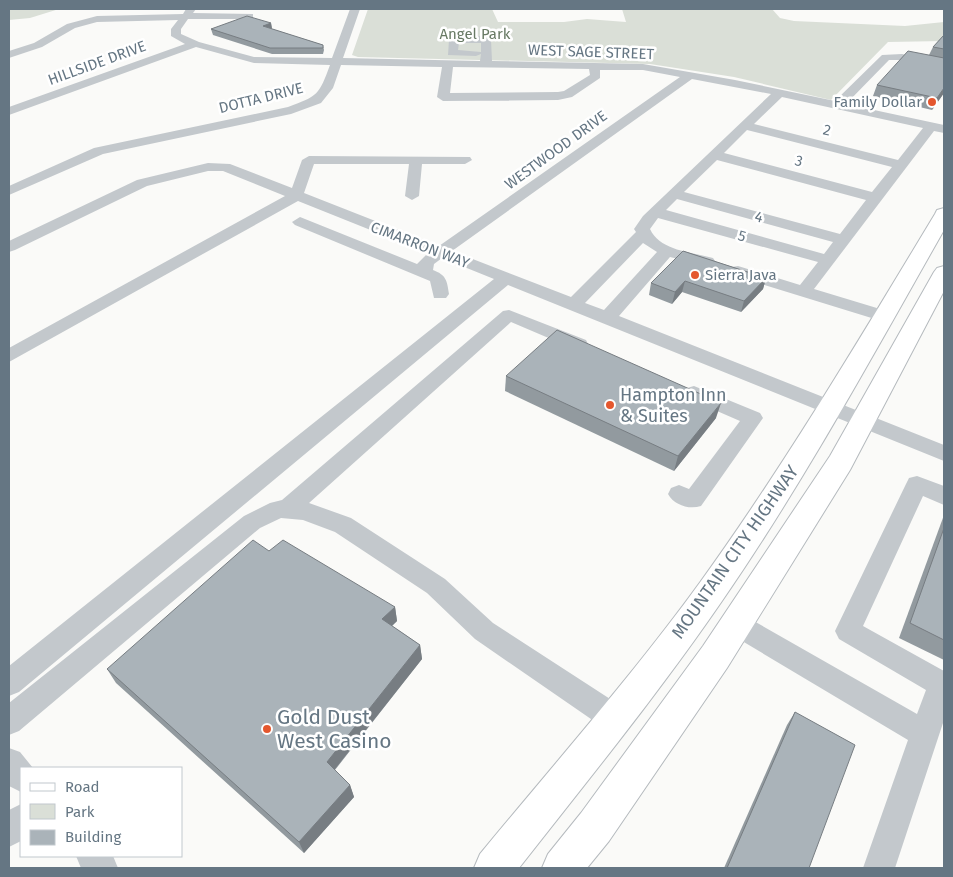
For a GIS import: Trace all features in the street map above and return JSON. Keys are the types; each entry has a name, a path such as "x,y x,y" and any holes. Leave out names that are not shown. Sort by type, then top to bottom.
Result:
{"main road":[{"name":"MOUNTAIN CITY HIGHWAY","path":"494,868 614,718 710,593 770,505 831,407 944,214"},
{"name":"MOUNTAIN CITY HIGHWAY","path":"562,868 596,827 736,624 840,463 944,272"}],"street":[{"name":"DOTTA DRIVE","path":"9,191 100,151 200,124 306,106 324,94 355,9"},
{"name":"WEST SAGE STREET","path":"188,12 176,29 176,36 195,44 254,60 448,63 486,58 643,67 690,74 775,97 838,105 933,130"},
{"path":"10,54 38,46 71,26 97,19 188,12 250,16"},
{"name":"HILLSIDE DRIVE","path":"9,111 195,44"},
{"path":"838,105 886,57 902,57 944,66"},
{"path":"448,63 443,97 486,102 568,94 596,76 593,65"},
{"name":"WESTWOOD DRIVE","path":"424,272 426,262 690,74"},
{"path":"847,95 944,117"},
{"path":"884,316 660,248 643,234 642,229 655,212 775,97 933,130"},
{"name":"2","path":"745,126 901,165"},
{"path":"804,291 901,165 933,130"},
{"name":"3","path":"714,155 876,198"},
{"path":"9,356 296,196 309,160 465,160"},
{"path":"412,196 416,160"},
{"name":"CIMARRON WAY","path":"9,247 142,184 208,167 225,167 944,453"},
{"name":"4","path":"674,194 843,240"},
{"name":"5","path":"655,212 828,260"},
{"path":"300,222 438,278 440,294"},
{"path":"356,245 385,231"},
{"path":"555,334 643,234"},
{"path":"607,318 668,250"},
{"path":"9,683 506,278"},
{"path":"286,510 509,315 600,353"},
{"path":"672,384 753,418 693,500 678,494"},
{"path":"880,868 942,684 848,631 917,484 944,496"},
{"path":"9,722 252,522 278,509 305,511 343,526 436,586 484,631 614,718"},
{"path":"736,624 925,734"},
{"path":"9,762 20,775"},
{"path":"9,831 20,821"},
{"path":"93,857 102,868"}],"green space":[{"path":"9,9 59,9 30,18 9,20"},
{"name":"Angel Park","path":"368,9 492,9 498,22 564,22 587,19 626,22 622,9 772,9 780,18 794,21 905,26 944,22 944,41 888,42 831,100 734,77 650,64 358,57 352,55"}],"building":[{"path":"247,16 271,23 263,26 323,45 323,48 270,48 211,29"},
{"path":"944,35 944,49 933,47"},
{"path":"908,51 944,58 944,88 937,98 877,85"},
{"path":"683,251 766,278 744,301 685,281 675,292 651,283"},
{"name":"Hampton Inn & Suites","path":"557,330 721,403 678,456 506,376"},
{"path":"944,528 944,640 910,623"},
{"name":"Gold Dust West Casino","path":"253,540 269,551 283,540 395,607 382,619 420,645 327,762 350,785 299,842 107,669"},
{"path":"795,712 855,745 809,868 727,868"}],"place":[{"name":"Family Dollar","path":"932,102"},
{"name":"Sierra Java","path":"695,275"},
{"name":"Hampton Inn & Suites","path":"610,405"},
{"name":"Gold Dust West Casino","path":"267,729"}]}
